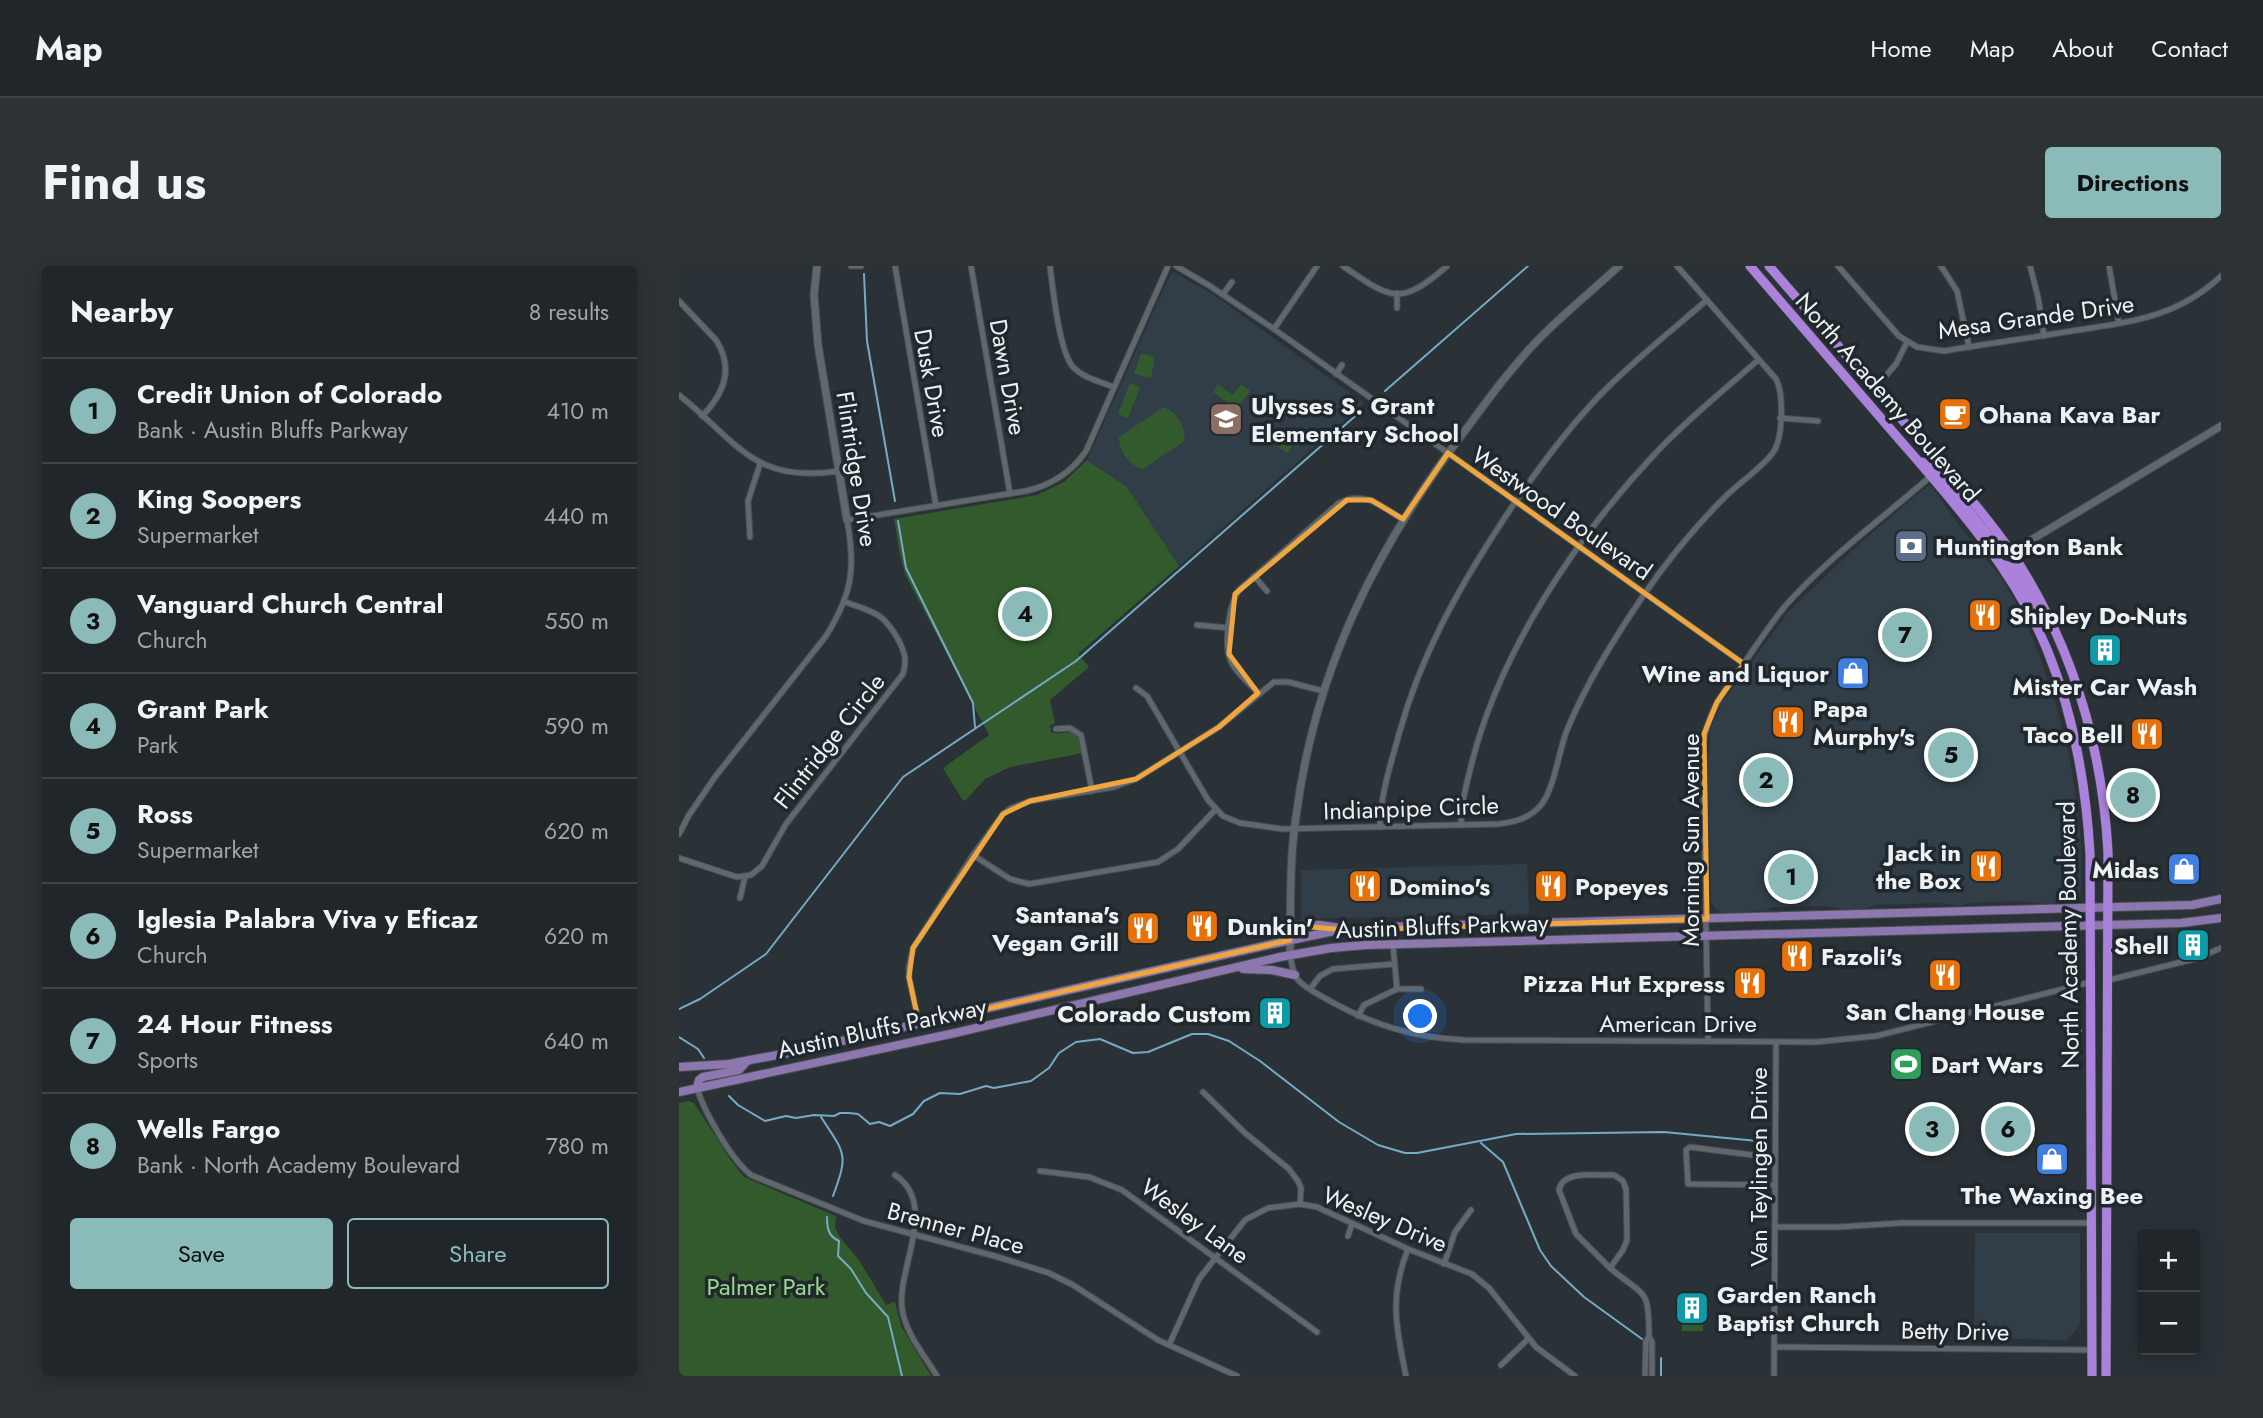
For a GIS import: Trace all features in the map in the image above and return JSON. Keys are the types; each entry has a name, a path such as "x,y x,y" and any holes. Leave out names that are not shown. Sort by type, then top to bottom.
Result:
{"highway":[{"name":"North Academy Boulevard","path":"1749,266 1931,476 2001,564 2035,623 2046,648 2073,733 2089,827 2092,1376"},
{"name":"North Academy Boulevard","path":"1769,266 1967,496 2011,552 2065,654 2089,721 2107,827 2109,980 2106,1376"},
{"path":"1917,460 1933,467 1996,545 2011,552"},
{"path":"2001,564 2011,567 2032,602 2043,608"}],"main road":[{"name":"Austin Bluffs Parkway","path":"679,1067 747,1061 1290,940 1346,930 1502,923 2192,905 2221,900"},
{"name":"Austin Bluffs Parkway","path":"679,1092 955,1033 1290,955 1342,947 2091,926 2181,923 2221,918"},
{"path":"1290,925 1320,925 1346,930"},
{"path":"1229,969 1272,970 1295,975"},
{"path":"697,1088 703,1077 739,1069 747,1061"}],"street":[{"name":"Flintridge Drive","path":"679,834 701,795 826,636 845,602 850,582 852,554 815,321 817,266"},
{"path":"851,266 861,266"},
{"name":"Dusk Drive","path":"895,266 936,506"},
{"name":"Dawn Drive","path":"971,266 1010,494"},
{"path":"1050,266 1067,359 1079,372 1114,387"},
{"path":"847,520 1010,494 1051,484 1079,461 1091,439 1168,266"},
{"name":"Westwood Boulevard","path":"1176,266 1274,329 1744,664"},
{"path":"1274,329 1317,266"},
{"path":"1343,266 1374,287 1397,293 1415,291 1447,266"},
{"path":"1295,975 1290,955 1290,874 1305,761 1323,691 1358,602 1402,519 1491,395 1537,341 1619,266"},
{"name":"Indianpipe Circle","path":"1216,809 1231,820 1250,826 1294,829 1512,822 1528,816 1542,804 1549,790 1567,730 1588,684 1645,593 1690,533 1726,495 1771,456 1778,444 1781,392 1779,385 1677,266"},
{"name":"Mesa Grande Drive","path":"1838,266 1899,336 1907,342 1936,351 2151,317 2177,307 2204,291 2221,276"},
{"path":"1941,266 1957,291 1969,347"},
{"path":"2030,266 2044,336"},
{"path":"2109,266 2119,323"},
{"path":"1223,294 1231,282"},
{"path":"1397,293 1397,307"},
{"path":"1380,827 1395,746 1409,702 1426,656 1462,583 1515,502 1563,438 1602,393 1707,300"},
{"path":"679,301 721,347 726,367 726,378 719,396 702,416"},
{"path":"1883,379 1896,364 1907,342"},
{"path":"1461,824 1462,802 1476,747 1500,681 1529,623 1580,547 1615,500 1653,456 1758,360"},
{"path":"1336,374 1342,365"},
{"path":"679,395 742,452 760,464 792,473 839,471"},
{"path":"1780,418 1818,421"},
{"path":"2011,552 2221,426"},
{"path":"750,537 748,501 760,464"},
{"name":"Morning Sun Avenue","path":"1708,1041 1704,734 1717,702 1774,620 1797,593 1931,476"},
{"path":"1258,693 1230,660 1228,647 1232,600 1240,589 1339,503 1362,497 1402,519"},
{"path":"1254,576 1267,591"},
{"name":"Flintridge Circle","path":"745,877 756,873 762,866 786,824 903,674 906,666 904,651 888,622 873,612 845,602"},
{"path":"1197,625 1229,628"},
{"path":"919,1024 909,977 910,958 918,938 973,855 1010,808 1030,801 1091,791 1136,779 1219,727 1274,682 1281,680 1323,691"},
{"path":"973,855 1010,879 1029,884 1147,864 1169,857 1178,849 1216,809 1147,696 1136,688"},
{"path":"1056,729 1070,728 1081,735 1091,791"},
{"path":"679,858 737,877 745,877 740,898"},
{"path":"1393,945 1397,989"},
{"path":"2109,980 2198,958 2221,948"},
{"path":"1310,989 1320,976 1333,969 1394,964"},
{"name":"American Drive","path":"1295,975 1310,989 1358,1016 1399,1031 1454,1040 1831,1041 1876,1035 2091,982"},
{"path":"1358,1016 1364,1005 1397,989 1421,989"},
{"name":"Van Teylingen Drive","path":"1774,1376 1776,1042"},
{"name":"Brenner Place","path":"697,1088 704,1109 740,1164 751,1175 864,1221 998,1256 1049,1273 1073,1285 1146,1334 1237,1376"},
{"path":"1203,1092 1245,1133 1290,1169 1301,1188 1300,1204"},
{"path":"1760,1185 1760,1156 1690,1147 1686,1150 1688,1184 1760,1185 1775,1185"},
{"name":"Wesley Lane","path":"1039,1171 1089,1177 1115,1185 1317,1332"},
{"path":"895,1175 905,1181 915,1206 916,1218 902,1292 904,1315 909,1330 937,1376"},
{"path":"1610,1268 1626,1245 1625,1184 1614,1175 1571,1176 1560,1179 1560,1196 1576,1234 1610,1268 1645,1296 1649,1307 1652,1376"},
{"name":"Wesley Drive","path":"1169,1345 1195,1286 1245,1220 1268,1208 1300,1204 1317,1208 1472,1274 1484,1283 1528,1339 1575,1376"},
{"path":"1444,1264 1455,1232 1471,1210"},
{"path":"1775,1227 1901,1223 2092,1223"},
{"path":"1348,1236 1352,1224"},
{"path":"1406,1376 1397,1335 1395,1308 1398,1279 1408,1249"},
{"path":"1646,1376 1646,1341 1649,1336"},
{"path":"1501,1365 1528,1339"},
{"name":"Betty Drive","path":"1774,1347 2093,1350"}],"highlighted area":[{"path":"1448,453 1744,664 1717,702 1704,734 1707,919 1346,930 1290,925 1290,940 919,1024 909,977 913,948 1003,814 1030,801 1136,779 1219,727 1258,693 1229,654 1235,594 1347,500 1371,500 1403,519"}],"shaded area":[{"name":"Ulysses S. Grant Elementary School","path":"1174,272 1215,296 1364,403 1179,566 1127,487 1087,460 1171,273"},
{"path":"1931,485 2000,576 2022,613 2038,651 2070,760 2081,844 2080,897 2072,902 2044,904 2021,901 1968,903 1961,906 1940,903 1875,905 1866,909 1824,906 1772,907 1764,911 1722,913 1716,910 1711,901 1707,764 1711,727 1723,701 1789,611 1856,547"},
{"path":"1527,864 1529,914 1301,919 1301,870"},
{"path":"1975,1233 2080,1233 2080,1325 2067,1340 1974,1338"}],"green space":[{"path":"1141,353 1155,357 1151,378 1134,374"},
{"path":"1130,383 1140,387 1128,418 1118,414"},
{"path":"1218,384 1233,395 1241,384 1250,391 1237,409 1213,392"},
{"path":"1268,395 1277,402 1267,416 1258,410"},
{"path":"1164,407 1173,412 1180,421 1184,432 1183,442 1143,469 1138,468 1126,457 1119,437"},
{"path":"1272,426 1291,439 1301,429 1308,438 1298,447 1293,445 1287,453 1264,437"},
{"path":"1087,460 1127,487 1179,566 1078,654 1089,667 1050,700 1055,723 1050,726 1051,732 1076,733 1081,740 1083,753 1010,767 985,779 965,801 943,768 989,735 905,574 894,519 1037,495 1064,482"},
{"name":"Palmer Park","path":"679,1103 694,1103 744,1177 836,1216 835,1227 839,1236 859,1260 886,1305 895,1302 901,1326 931,1376 679,1376"},
{"path":"1682,1318 1703,1318 1703,1331 1682,1331"}],"waterway":[{"path":"1385,391 1528,266"},
{"path":"864,274 867,341 895,501"},
{"path":"679,1009 700,999 766,954 903,777 1076,661 1361,411"},
{"path":"898,521 906,568 973,703 975,727"},
{"path":"2075,1030 2081,1031"},
{"path":"729,1096 738,1105 765,1121 786,1116 796,1118 849,1113 858,1114 870,1124 879,1122 890,1126 913,1114 924,1101 940,1093 960,1094 986,1086 994,1088 1031,1081 1049,1068 1059,1053 1076,1042 1100,1039 1133,1053 1148,1052 1192,1034 1208,1034 1229,1041 1260,1061 1339,1122 1378,1145 1405,1153 1516,1134 1664,1132 1768,1142"},
{"path":"679,1037 698,1049 704,1058"},
{"path":"821,1117 842,1154 843,1162 833,1196"},
{"path":"1481,1143 1503,1162 1540,1250 1551,1266 1584,1297 1642,1339"},
{"path":"827,1217 829,1231 832,1237 839,1241 838,1256 888,1317 902,1376"},
{"path":"1661,1358 1661,1376"}],"place":[{"name":"Ohana Kava Bar","path":"1955,414"},
{"name":"Ulysses S. Grant Elementary School","path":"1226,419"},
{"name":"Huntington Bank","path":"1911,546"},
{"name":"Grant Park","path":"1025,614"},
{"name":"Shipley Do-Nuts","path":"1985,615"},
{"name":"24 Hour Fitness","path":"1905,635"},
{"name":"Mister Car Wash","path":"2105,650"},
{"name":"Wine and Liquor","path":"1853,673"},
{"name":"Papa Murphy's","path":"1788,722"},
{"name":"Taco Bell","path":"2147,734"},
{"name":"Ross","path":"1951,755"},
{"name":"King Soopers","path":"1766,780"},
{"name":"Wells Fargo","path":"2133,795"},
{"name":"Jack in the Box","path":"1986,866"},
{"name":"Midas","path":"2184,869"},
{"name":"Credit Union of Colorado","path":"1791,877"},
{"name":"Domino's","path":"1365,886"},
{"name":"Popeyes","path":"1551,886"},
{"name":"Dunkin'","path":"1202,926"},
{"name":"Santana's Vegan Grill","path":"1143,928"},
{"name":"Shell","path":"2193,945"},
{"name":"Fazoli's","path":"1797,956"},
{"name":"San Chang House","path":"1945,975"},
{"name":"Pizza Hut Express","path":"1750,983"},
{"name":"Colorado Custom","path":"1275,1013"},
{"name":"Dart Wars","path":"1906,1064"},
{"name":"Vanguard Church Central","path":"1932,1129"},
{"name":"Iglesia Palabra Viva y Eficaz","path":"2008,1129"},
{"name":"The Waxing Bee","path":"2052,1159"},
{"name":"Garden Ranch Baptist Church","path":"1692,1308"}]}
